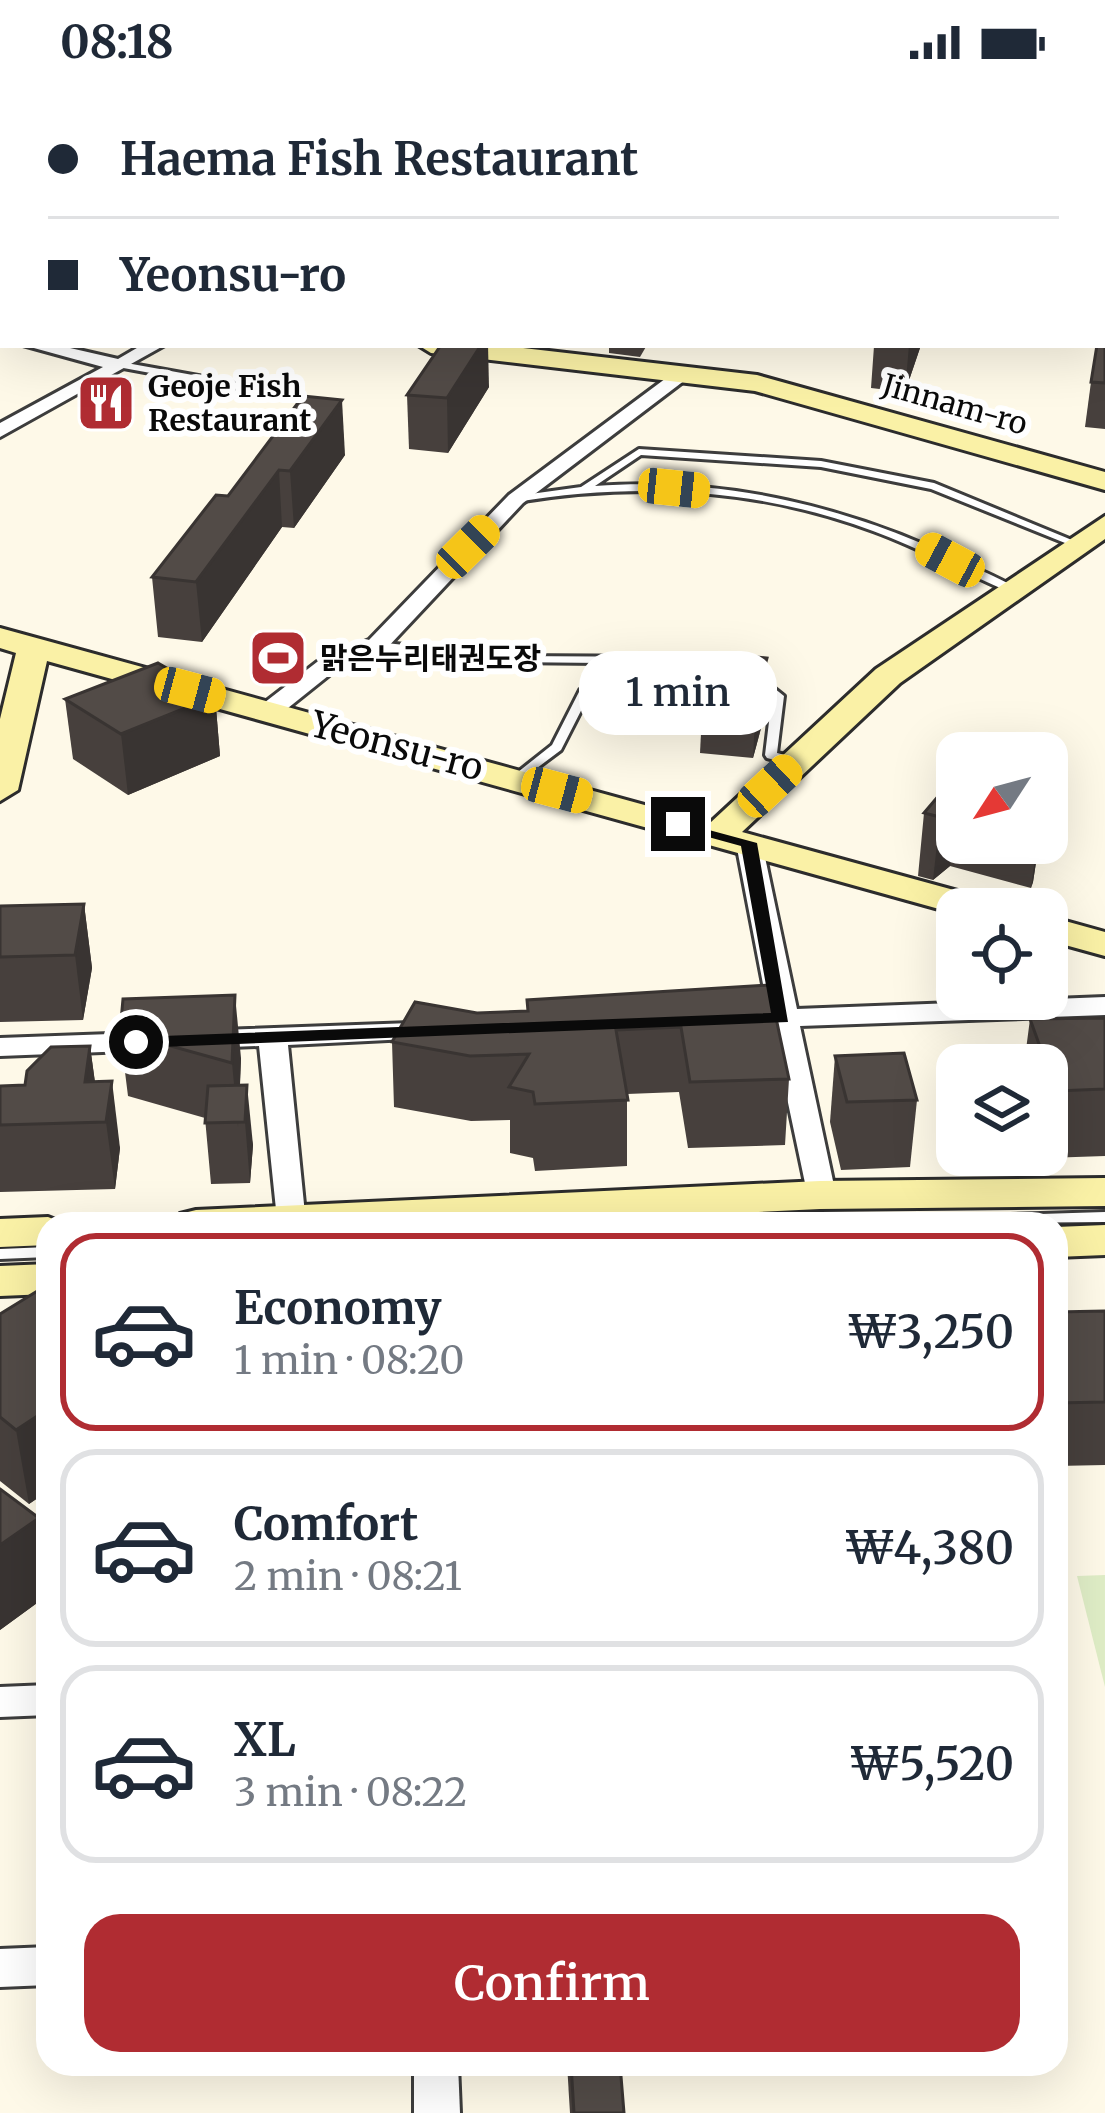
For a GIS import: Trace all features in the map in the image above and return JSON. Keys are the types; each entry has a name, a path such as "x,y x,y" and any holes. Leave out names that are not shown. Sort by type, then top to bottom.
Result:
{"street":[{"path":"45,348 121,365"},
{"path":"0,431 151,348"},
{"name":"Jinnam-ro","path":"462,348 688,370 757,382 1105,481"},
{"path":"269,711 325,668 377,645 516,499 688,370"},
{"path":"0,413 23,418"},
{"path":"820,1195 781,1018 733,839 797,761 888,676 1093,539"},
{"path":"1,783 17,642"},
{"name":"Yeonsu-ro","path":"17,642 936,896"},
{"path":"1068,934 1105,944"},
{"path":"712,1021 1105,1006"},
{"path":"0,1047 458,1030"},
{"path":"273,1037 292,1212"},
{"path":"462,1212 820,1195 1105,1192"},
{"path":"0,1233 36,1232"},
{"path":"1068,1242 1105,1240"},
{"path":"0,1280 36,1279"},
{"path":"0,1702 36,1700"},
{"path":"0,1968 36,1966"},
{"path":"436,2076 437,2113"}],"lane":[{"path":"121,365 248,388"},
{"path":"586,487 639,452 821,464 934,486 1093,539"},
{"path":"516,499 586,487 674,488 765,498 922,546 1013,590"},
{"path":"377,645 505,659 685,660 745,669 778,696 771,755 797,761"},
{"name":"Yeonsu-ro","path":"517,779 557,747 584,693 602,684 608,658"},
{"path":"1068,1218 1105,1217"},
{"path":"0,1254 36,1252"}],"green space":[{"path":"1105,1575 1105,1687 1077,1576"}],"building":[{"path":"439,348 479,348 447,398 407,395"},
{"path":"1097,348 1105,348 1105,383 1091,382"},
{"path":"303,396 342,400 290,471 279,470 196,582 152,577 216,495 228,496"},
{"path":"715,653 767,658 756,698 703,693"},
{"path":"158,663 215,696 121,734 65,699"},
{"path":"936,799 936,816 924,813"},
{"path":"84,904 75,955 0,957 0,906"},
{"path":"769,985 789,1079 690,1082 681,1027 616,1030 628,1100 535,1104 533,1092 509,1087 529,1054 470,1056 392,1042 415,1002 477,1013 528,1011 527,1000"},
{"path":"235,995 232,1063 120,1032 123,999"},
{"path":"1105,1018 1105,1089 1068,1091 1068,1044 1039,1044 1030,1020"},
{"path":"90,1046 85,1082 112,1081 106,1122 0,1125 0,1086 25,1085 27,1071 51,1047"},
{"path":"904,1053 917,1100 847,1102 835,1056"},
{"path":"247,1085 245,1122 205,1123 208,1086"},
{"path":"36,1292 36,1417 16,1430 0,1417 0,1314"},
{"path":"1105,1311 1105,1402 1068,1403 1068,1312"},
{"path":"0,1489 36,1520 0,1545"},
{"path":"572,2076 621,2076 624,2113 574,2113"}],"place":[{"name":"Geoje Fish Restaurant","path":"106,403"},
{"name":"맑은누리태권도장","path":"278,658"}],"route":[{"path":"136,1042 781,1018 748,843 678,824"}]}
